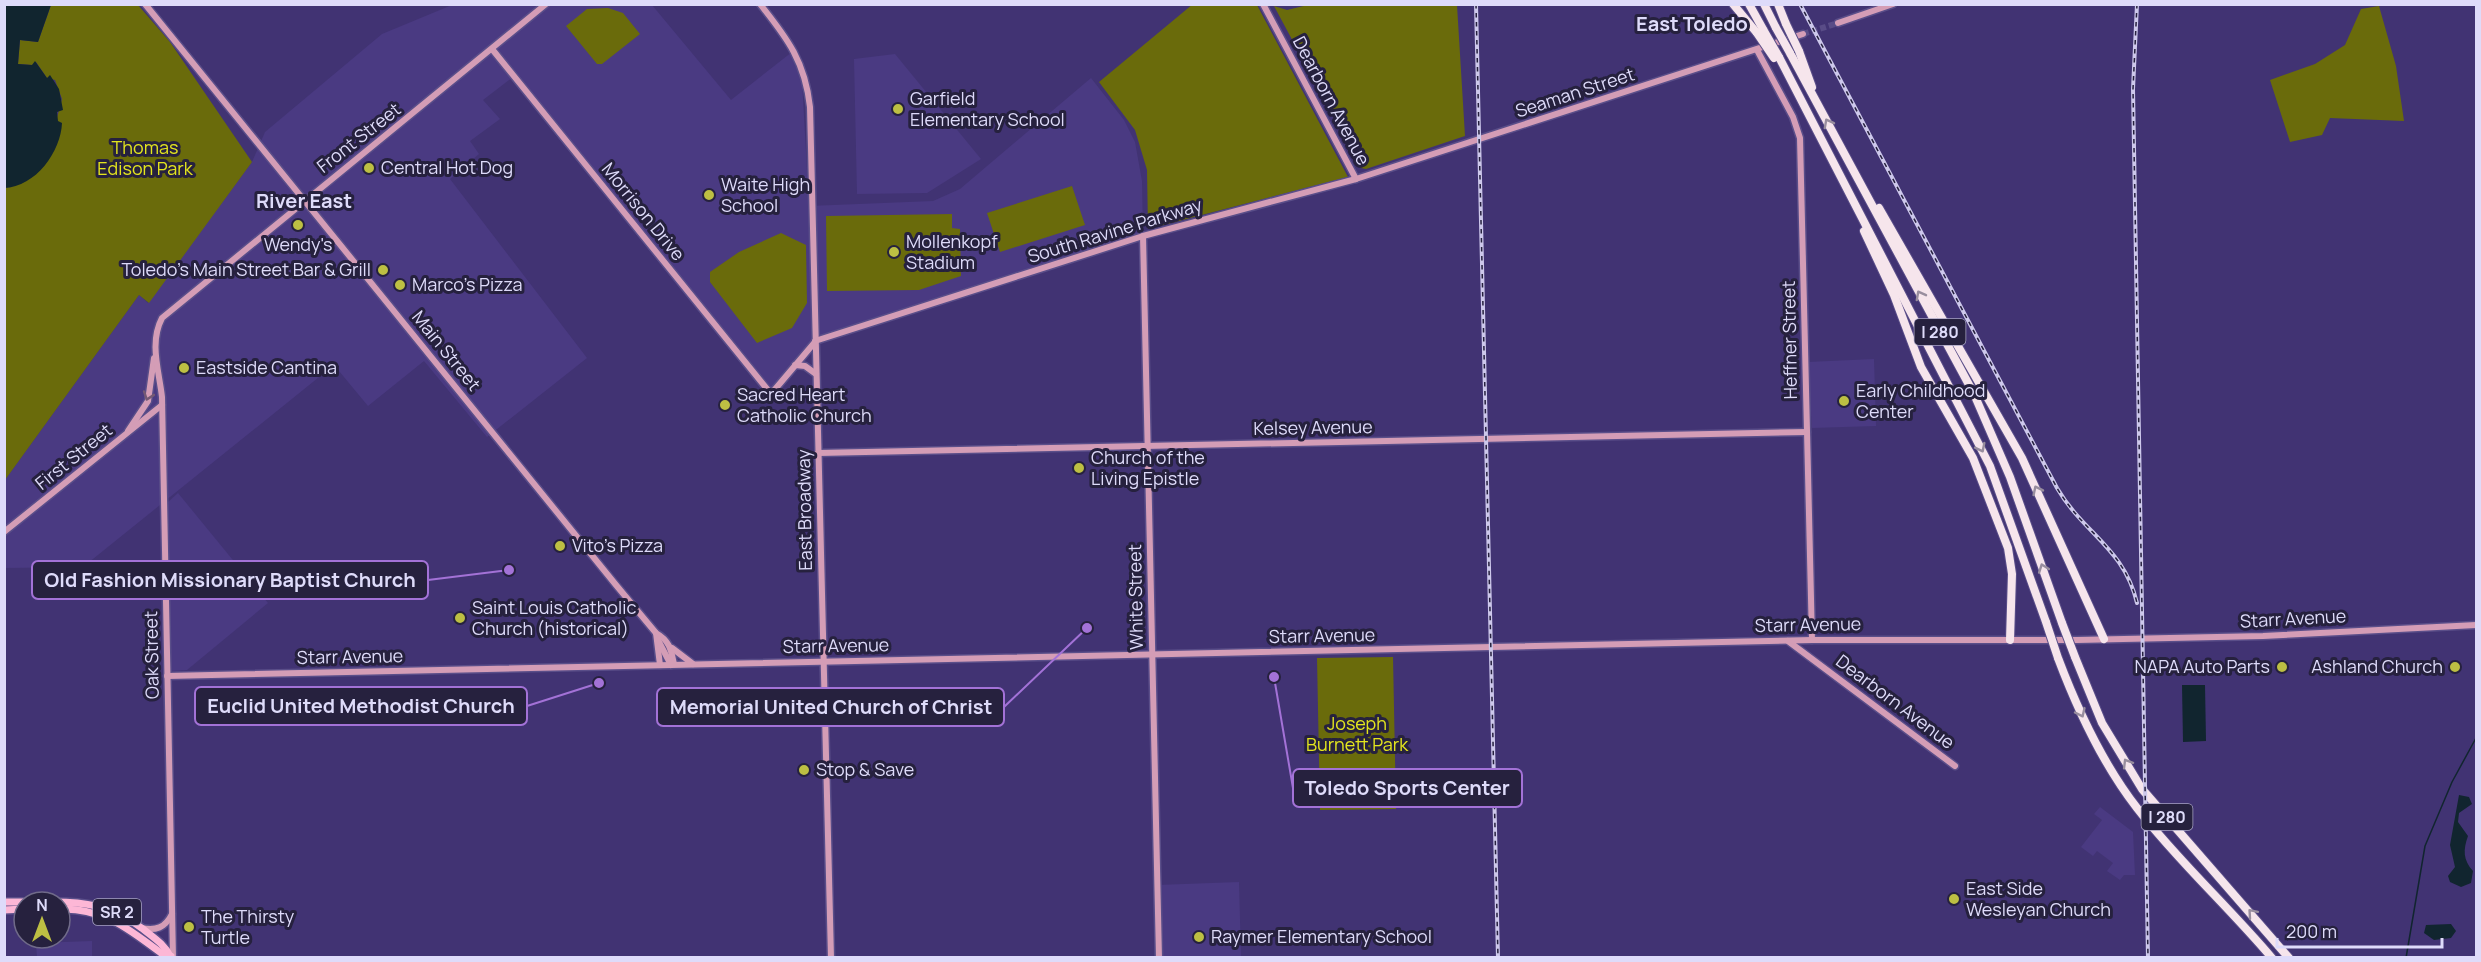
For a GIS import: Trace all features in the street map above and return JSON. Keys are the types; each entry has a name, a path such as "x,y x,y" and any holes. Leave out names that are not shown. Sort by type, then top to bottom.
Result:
{"highway":[{"path":"1733,4 1761,32"},
{"name":"I 280","path":"1749,4 1761,32 1778,59 1858,210 1990,466 2058,658 2083,718 2121,786 2157,831 2272,957"},
{"name":"I 280","path":"1764,4 1776,28 1794,52 1816,103 1978,403 2010,477 2062,623 2102,723 2142,789 2289,957"},
{"path":"1778,4 1794,52"},
{"path":"1838,142 1908,256 1998,414 2044,503 2104,639"},
{"path":"1858,210 1863,229 1894,296 1915,354 1973,458 2004,538 2012,574 2010,640"},
{"path":"2238,918 2265,957"}],"main road":[{"name":"SR 2","path":"72,902 102,906 141,928 165,946 172,957"},
{"name":"SR 2","path":"72,910 89,911 109,917 172,957"}],"street":[{"name":"Main Street","path":"145,4 656,635 664,638 682,658 694,664"},
{"name":"Front Street","path":"162,318 546,4"},
{"name":"East Broadway","path":"760,4 793,46 808,86 831,957"},
{"name":"Dearborn Avenue","path":"1263,4 1356,179"},
{"path":"1838,23 1893,4"},
{"name":"Seaman Street","path":"1356,179 1803,34"},
{"name":"Morrison Drive","path":"492,49 771,394 795,365"},
{"name":"Heffner Street","path":"1757,50 1793,117 1800,138 1812,640"},
{"name":"South Ravine Parkway","path":"815,341 1143,236 1356,179"},
{"name":"White Street","path":"1143,236 1159,957"},
{"name":"Oak Street","path":"162,318 154,340 162,405 172,957"},
{"path":"795,365 815,341"},
{"path":"127,434 148,401 155,354"},
{"path":"795,365 805,366 816,374"},
{"name":"First Street","path":"4,532 162,405"},
{"name":"Kelsey Avenue","path":"818,453 1808,432"},
{"name":"Starr Avenue","path":"167,676 1812,640 2271,636 2476,625"},
{"path":"656,635 673,664"},
{"path":"656,635 660,665"},
{"name":"Dearborn Avenue","path":"1787,641 1955,766"},
{"path":"670,646 673,664"},
{"path":"141,928 158,929 166,924 172,914"}],"shaded area":[{"path":"452,5 652,5 731,100 792,52 802,80 809,206 933,201 960,189 1091,78 1124,120 1135,142 1142,181 1143,236 815,341 771,394 582,160 517,74 483,100 500,119 470,141 479,154 450,179 587,358 487,437 424,361 368,406 334,365 83,567 5,568 5,480 139,295 148,303 252,162 265,132 382,34"},
{"name":"Garfield Elementary School","path":"895,54 981,159 927,193 857,194 854,59"},
{"path":"1874,359 1876,426 1812,428 1808,362"},
{"path":"178,493 268,603 187,670 171,671 168,502"},
{"path":"2100,807 2133,832 2135,875 2124,875 2120,880 2107,871 2113,863 2097,851 2093,856 2081,847 2102,820 2094,814"},
{"name":"Raymer Elementary School","path":"1239,882 1241,957 1159,957 1157,885"},
{"path":"92,941 92,957 37,957 36,950 72,950 72,942"}],"green space":[{"path":"1193,4 1257,5 1348,177 1148,229 1147,170 1135,130 1099,82"},
{"path":"1312,4 1457,5 1465,136 1366,169 1361,168 1274,6 1287,10"},
{"name":"Thomas Edison Park","path":"51,5 138,5 170,42 252,162 149,303 139,295 5,480 5,188 22,183 44,166 62,99 55,80 47,78 36,62 32,65 18,64 20,40 38,42"},
{"path":"2379,6 2396,66 2404,121 2330,118 2322,135 2290,142 2270,80 2315,64 2345,45 2361,9"},
{"path":"608,8 623,13 640,34 602,64 597,64 566,26 587,9"},
{"path":"1072,186 1085,225 1000,252 987,213"},
{"name":"Mollenkopf Stadium","path":"952,214 952,228 960,229 961,276 919,290 827,291 826,216"},
{"path":"781,233 806,245 807,303 792,328 757,343 710,282 710,272 739,252"},
{"name":"Joseph Burnett Park","path":"1393,657 1396,809 1320,810 1317,658"}],"water":[{"path":"4,5 51,5 38,42 20,40 18,64 32,65 35,61 47,78 50,75 59,89 63,110 57,112 58,121 62,123 61,134 45,166 26,181 4,188"},
{"path":"2182,685 2205,685 2206,741 2183,742"},
{"path":"2459,795 2469,797 2472,804 2459,813 2458,822 2468,836 2465,846 2466,859 2473,871 2471,883 2461,887 2450,882 2448,876 2455,867 2450,845"},
{"path":"2451,924 2456,931 2451,938 2434,940 2424,933 2426,925"}],"waterway":[{"path":"2406,958 2425,846 2452,782 2476,738"}],"tunnel":[{"path":"1803,34 1838,23"}],"railway":[{"path":"1476,4 1498,958"},
{"path":"1800,4 2057,488 2079,518 2123,568 2137,603"},
{"path":"2137,4 2133,89 2148,958"}],"place":[{"name":"Garfield Elementary School","path":"898,109"},
{"name":"Central Hot Dog","path":"369,168"},
{"name":"Waite High School","path":"709,195"},
{"name":"Wendy's","path":"298,225"},
{"name":"Mollenkopf Stadium","path":"894,252"},
{"name":"Toledo's Main Street Bar & Grill","path":"383,270"},
{"name":"Marco's Pizza","path":"400,285"},
{"name":"Eastside Cantina","path":"184,368"},
{"name":"Early Childhood Center","path":"1844,401"},
{"name":"Sacred Heart Catholic Church","path":"725,405"},
{"name":"Church of the Living Epistle","path":"1079,468"},
{"name":"Vito's Pizza","path":"560,546"},
{"name":"Old Fashion Missionary Baptist Church","path":"509,570"},
{"name":"Saint Louis Catholic Church (historical)","path":"460,618"},
{"name":"Memorial United Church of Christ","path":"1087,628"},
{"name":"NAPA Auto Parts","path":"2282,667"},
{"name":"Ashland Church","path":"2455,667"},
{"name":"Toledo Sports Center","path":"1274,677"},
{"name":"Euclid United Methodist Church","path":"599,683"},
{"name":"Stop & Save","path":"804,770"},
{"name":"East Side Wesleyan Church","path":"1954,899"},
{"name":"The Thirsty Turtle","path":"189,927"},
{"name":"Raymer Elementary School","path":"1199,937"}],"district":[{"name":"East Toledo","path":"1692,24"},
{"name":"River East","path":"304,201"}]}
